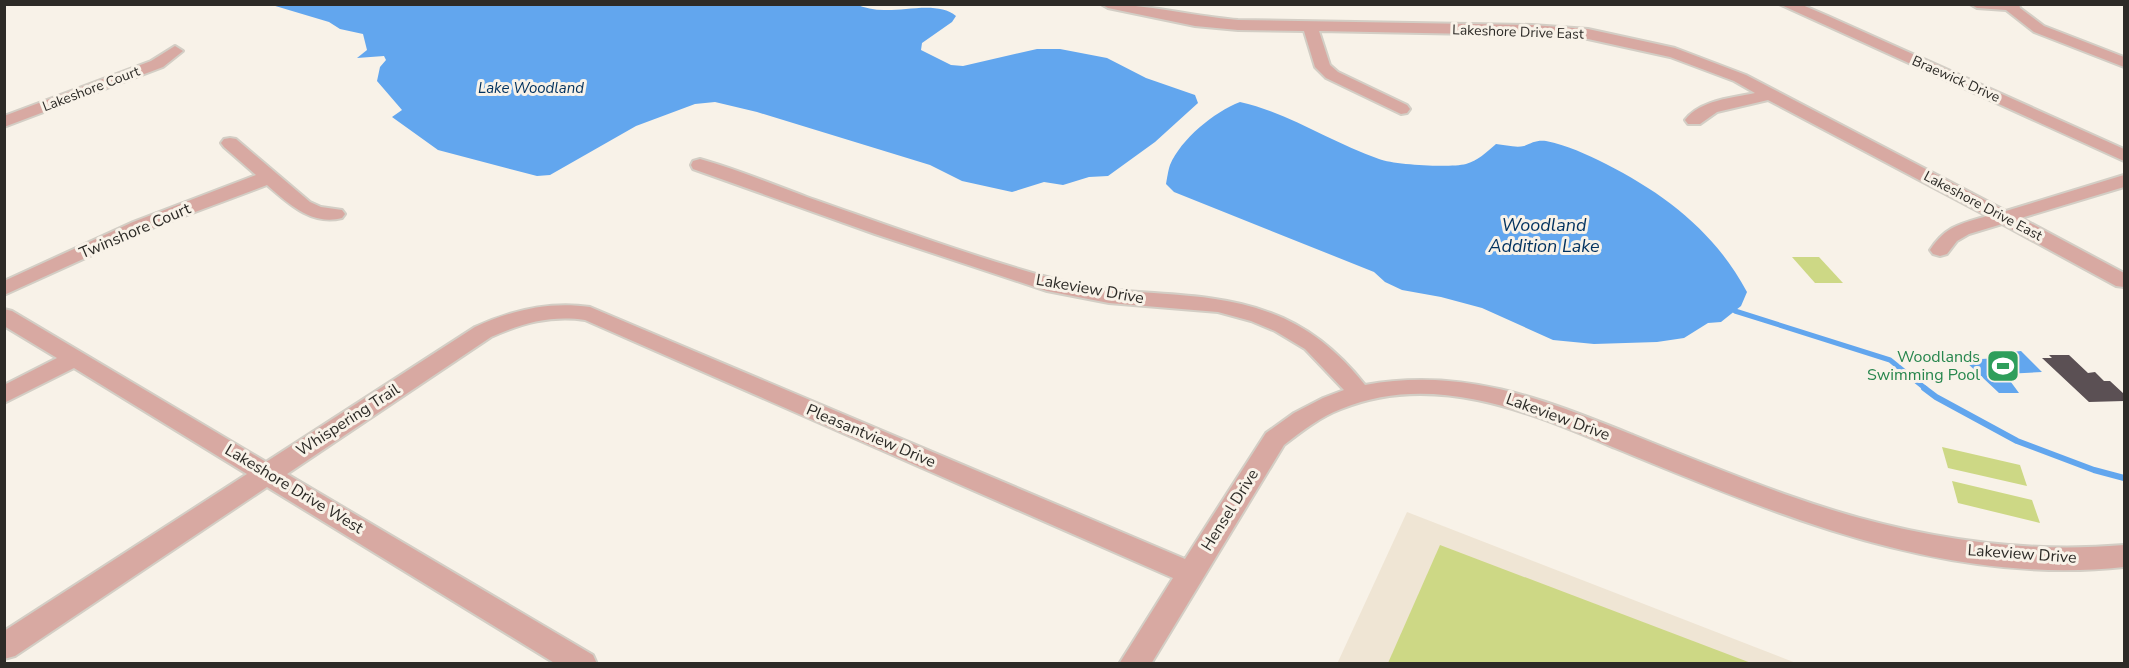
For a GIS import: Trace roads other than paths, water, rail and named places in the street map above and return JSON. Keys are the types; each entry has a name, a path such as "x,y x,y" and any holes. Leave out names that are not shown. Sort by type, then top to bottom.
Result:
{"street":[{"name":"Lakeshore Drive East","path":"1108,4 1195,21 1310,27 1532,30 1588,34 1675,53 1740,78 2124,281"},
{"name":"Braewick Drive","path":"1786,4 2124,156"},
{"path":"1977,4 2012,5 2013,10 2024,20 2039,29 2124,62"},
{"path":"1310,27 1323,67 1332,75 1401,109"},
{"name":"Lakeshore Court","path":"4,122 157,64 175,51"},
{"path":"1694,120 1711,108 1770,94"},
{"path":"230,143 267,178 310,210 335,214"},
{"name":"Lakeview Drive","path":"700,165 882,230 1055,286 1109,296 1219,305 1258,316 1283,326 1313,344 1345,375 1358,392 1419,386 1453,387 1526,402 1698,471 1863,530 1950,549 2031,558 2096,559 2124,556"},
{"name":"Twinshore Court","path":"4,289 147,223 267,178"},
{"path":"1940,250 1950,237 1962,230 2124,181"},
{"name":"Pleasantview Drive","path":"549,311 568,310 590,314 1190,573"},
{"name":"Whispering Trail","path":"4,647 483,332 509,320 549,311"},
{"name":"Lakeshore Drive West","path":"4,316 582,663"},
{"path":"4,395 75,358"},
{"name":"Hensel Drive","path":"1134,663 1275,439 1305,416 1358,392"}],"water":[{"name":"Lake Woodland","path":"855,4 877,10 931,8 949,11 956,16 952,22 922,43 921,50 951,65 963,66 1037,49 1060,49 1107,58 1146,78 1195,95 1198,103 1155,142 1108,176 1089,177 1063,185 1044,182 1012,192 962,181 930,165 757,112 715,102 695,104 636,126 550,175 537,176 438,150 392,117 402,110 377,81 380,67 386,60 384,56 357,58 367,50 363,34 340,29 329,22 272,5"},
{"name":"Woodland Addition Lake","path":"1240,102 1276,113 1379,159 1397,163 1435,166 1466,164 1496,144 1521,147 1543,141 1569,147 1628,176 1687,217 1720,251 1747,292 1741,306 1721,322 1708,323 1684,338 1657,342 1594,344 1553,340 1482,308 1402,290 1385,282 1374,272 1174,192 1166,184 1170,165 1175,155 1190,136 1209,119"},
{"name":"Woodlands Swimming Pool","path":"2021,351 2042,372 2005,374 2019,393 1999,393 1964,360 2016,357 2012,352"}],"waterway":[{"path":"1735,311 1890,360 1926,389"},
{"path":"1924,388 1936,397 2017,441 2094,470 2124,478"}],"place":[{"name":"Woodlands Swimming Pool","path":"2003,366"}]}
